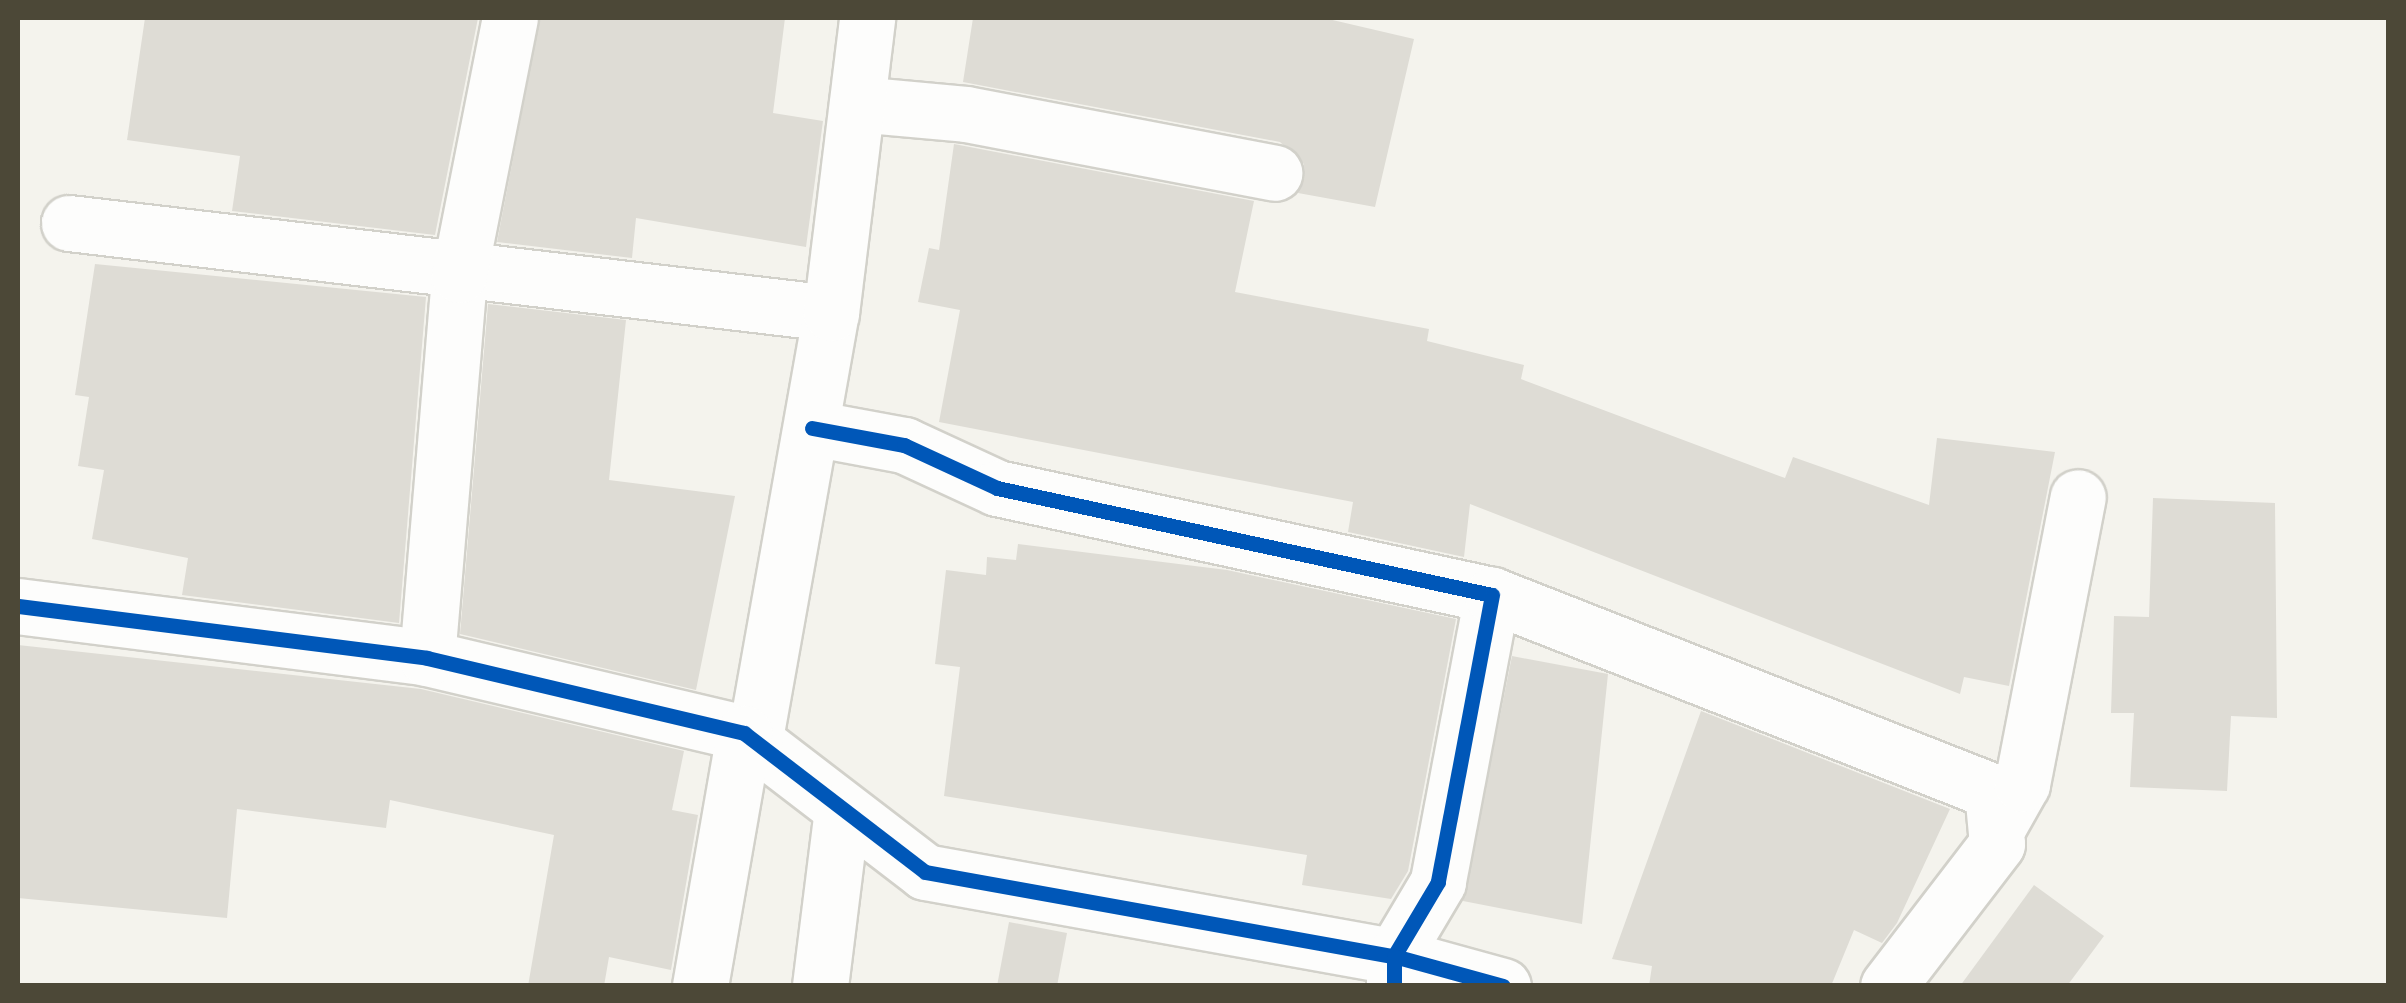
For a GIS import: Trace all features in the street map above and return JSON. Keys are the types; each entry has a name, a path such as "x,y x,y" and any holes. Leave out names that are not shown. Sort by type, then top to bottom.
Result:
{"street":[{"path":"427,658 459,275 510,18"},
{"path":"700,986 821,430 831,313 863,106 868,18"},
{"path":"863,106 966,114 1274,174"},
{"path":"69,224 459,275 831,313"},
{"path":"821,430 904,445 997,488 1492,595 1992,791 2000,824"},
{"path":"1888,986 1997,844 2000,824 2022,784 2078,497"},
{"path":"1394,970 1438,882 1492,595"},
{"path":"18,606 427,658 754,738 926,872 1394,970 1502,986"},
{"path":"820,986 824,793"}],"building":[{"path":"145,18 478,18 435,235 232,211 240,156 127,140"},
{"path":"540,18 785,18 773,113 823,121 806,247 636,218 632,258 497,242"},
{"path":"973,18 1324,18 1414,39 1375,207 1298,193 1304,164 1280,142 963,82"},
{"path":"954,144 1254,201 1235,292 1429,329 1427,341 1524,365 1521,379 1785,478 1793,457 1929,505 1937,438 2055,452 2009,686 1964,677 1960,694 1470,504 1464,557 1348,532 1353,502 939,422 960,310 918,302 929,248 939,250"},
{"path":"95,264 426,297 399,623 182,595 188,558 92,539 104,470 78,466 89,397 75,395"},
{"path":"488,304 626,320 609,480 735,496 696,690 460,634"},
{"path":"2153,498 2275,503 2277,718 2231,716 2227,791 2130,787 2134,713 2111,713 2114,616 2149,617"},
{"path":"1018,544 1227,570 1456,619 1408,871 1391,899 1302,885 1307,855 944,796 960,667 935,664 946,570 986,575 987,557 1016,560"},
{"path":"18,645 421,689 684,751 672,810 698,815 671,970 609,957 604,986 528,986 554,835 390,800 386,828 237,809 227,918 18,898"},
{"path":"1512,656 1608,674 1582,924 1463,901"},
{"path":"1701,711 1950,809 1897,923 1882,943 1854,930 1831,986 1649,986 1652,966 1612,959"},
{"path":"2034,885 2104,936 2067,986 1960,986"},
{"path":"1009,922 1067,933 1057,986 997,986"}],"cycle path":[{"path":"812,428 904,445 997,488 1492,595 1438,882 1394,956 1503,986"},
{"path":"18,606 427,658 744,733 925,872 1394,956 1394,986"}]}
